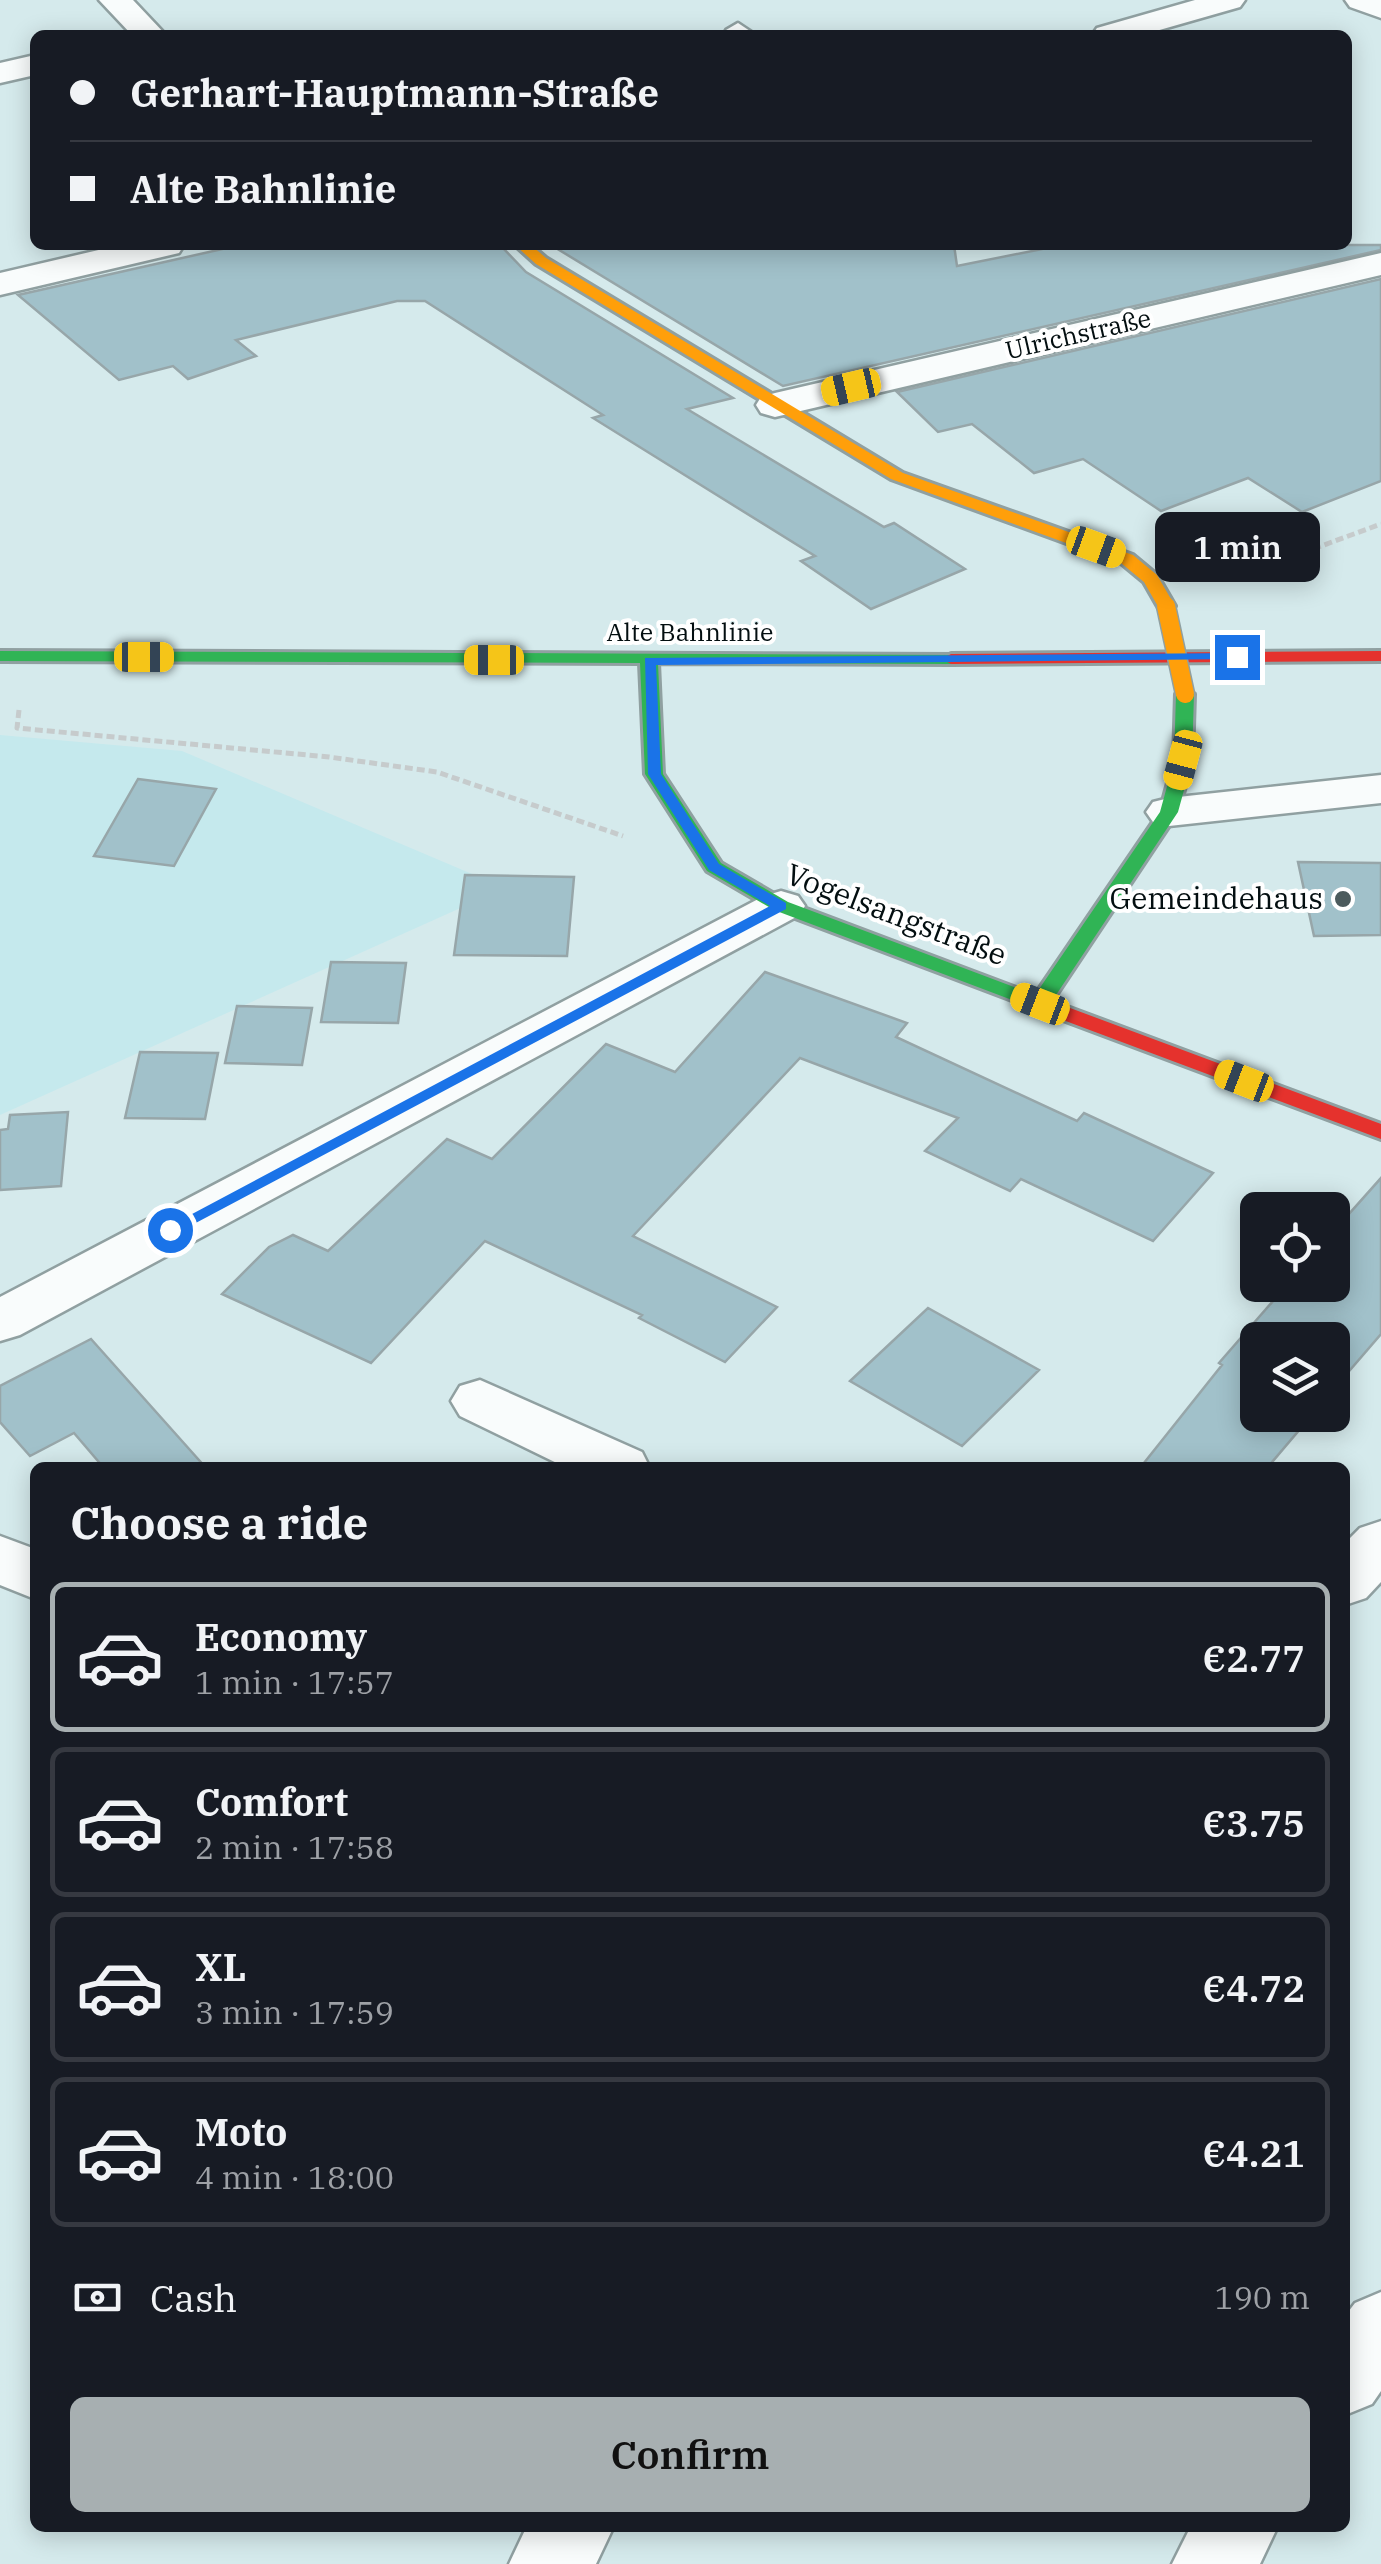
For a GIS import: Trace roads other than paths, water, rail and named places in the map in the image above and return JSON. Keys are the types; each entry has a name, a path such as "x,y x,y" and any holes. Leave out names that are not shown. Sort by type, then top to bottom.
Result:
{"street":[{"path":"115,0 145,30"},
{"path":"1125,30 1229,0"},
{"path":"1361,0 1381,9"},
{"path":"0,73 30,66"},
{"path":"0,284 145,250"},
{"path":"528,250 775,405 897,476 1127,559 1145,570 1163,597 1185,694 1183,760 1169,812 1040,1004"},
{"name":"Ulrichstraße","path":"775,405 1381,264"},
{"name":"Alte Bahnlinie","path":"0,656 650,661 1381,656"},
{"name":"Vogelsangstraße","path":"650,661 654,774 714,867 781,906 1381,1132"},
{"path":"1169,812 1381,788"},
{"path":"0,1321 781,906"},
{"path":"480,1401 608,1462"},
{"path":"1350,1577 1381,1544"},
{"path":"0,1559 30,1573"},
{"path":"1350,2371 1381,2328"},
{"path":"548,2564 571,2532"},
{"path":"1211,2564 1235,2532"}],"place":[{"name":"Gemeindehaus","path":"1343,899"}]}
